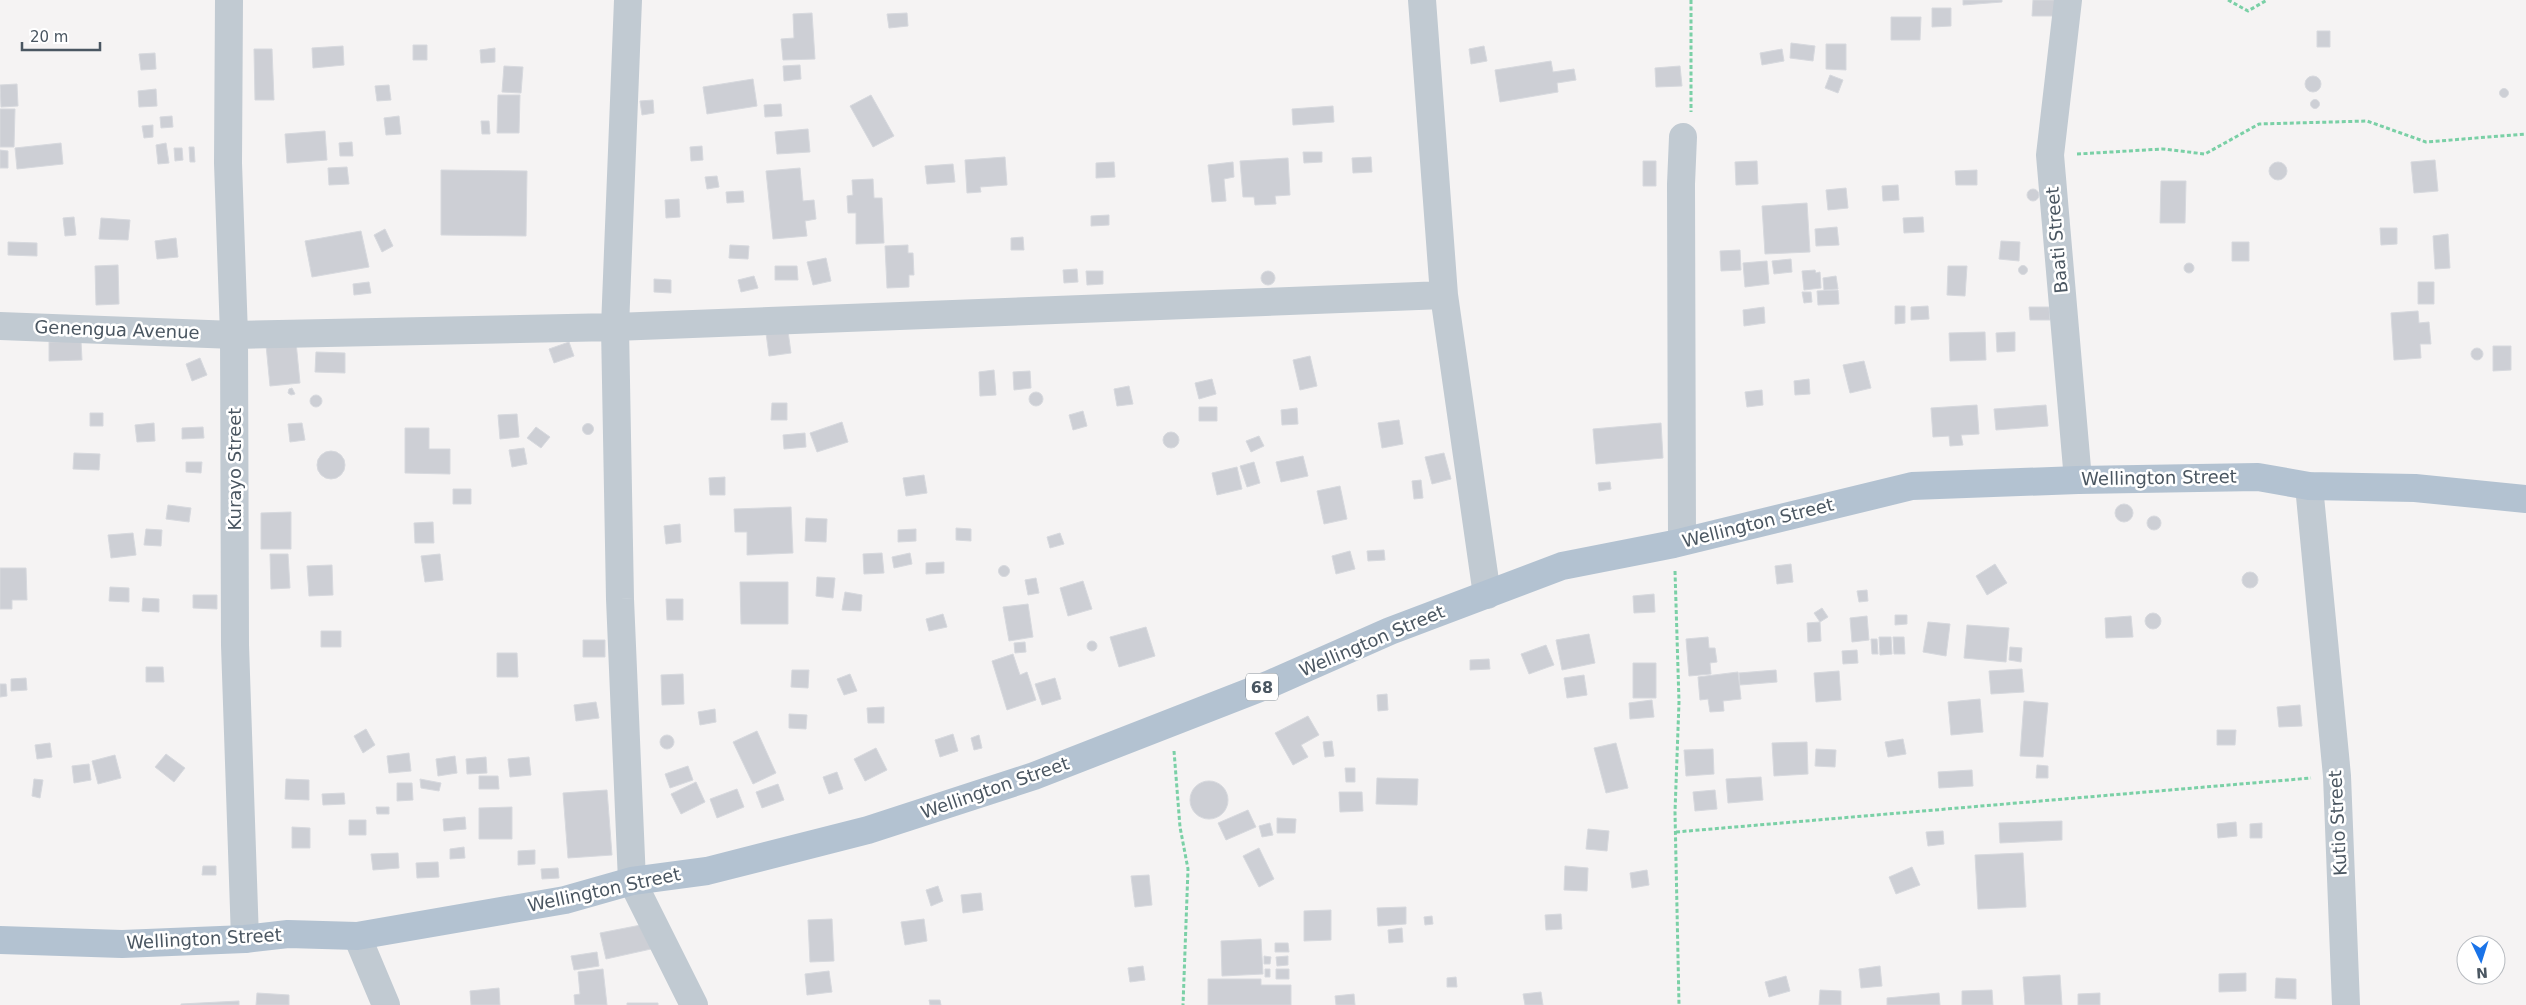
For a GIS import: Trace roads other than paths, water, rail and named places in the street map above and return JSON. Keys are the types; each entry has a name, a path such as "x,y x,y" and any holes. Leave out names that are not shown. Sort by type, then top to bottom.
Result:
{"main road":[{"name":"Wellington Street","path":"0,940 122,944 245,939 288,934 357,936 565,900 632,881 707,870 868,830 1034,776 1270,684 1390,631 1562,566 1678,543 1912,486 2078,480 2258,477 2309,486 2415,488 2526,499"}],"street":[{"name":"Kurayo Street","path":"229,0 228,163 234,335 235,645 245,939"},
{"path":"628,0 615,327 620,599 632,881 694,1005"},
{"path":"1422,0 1444,295 1487,595"},
{"name":"Baati Street","path":"2068,0 2050,155 2078,480"},
{"path":"1678,543 1683,136"},
{"name":"Genengua Avenue","path":"0,326 234,335 615,327 1444,295"},
{"name":"Kutio Street","path":"2309,486 2337,776 2346,1005"},
{"path":"357,936 386,1005"}]}
